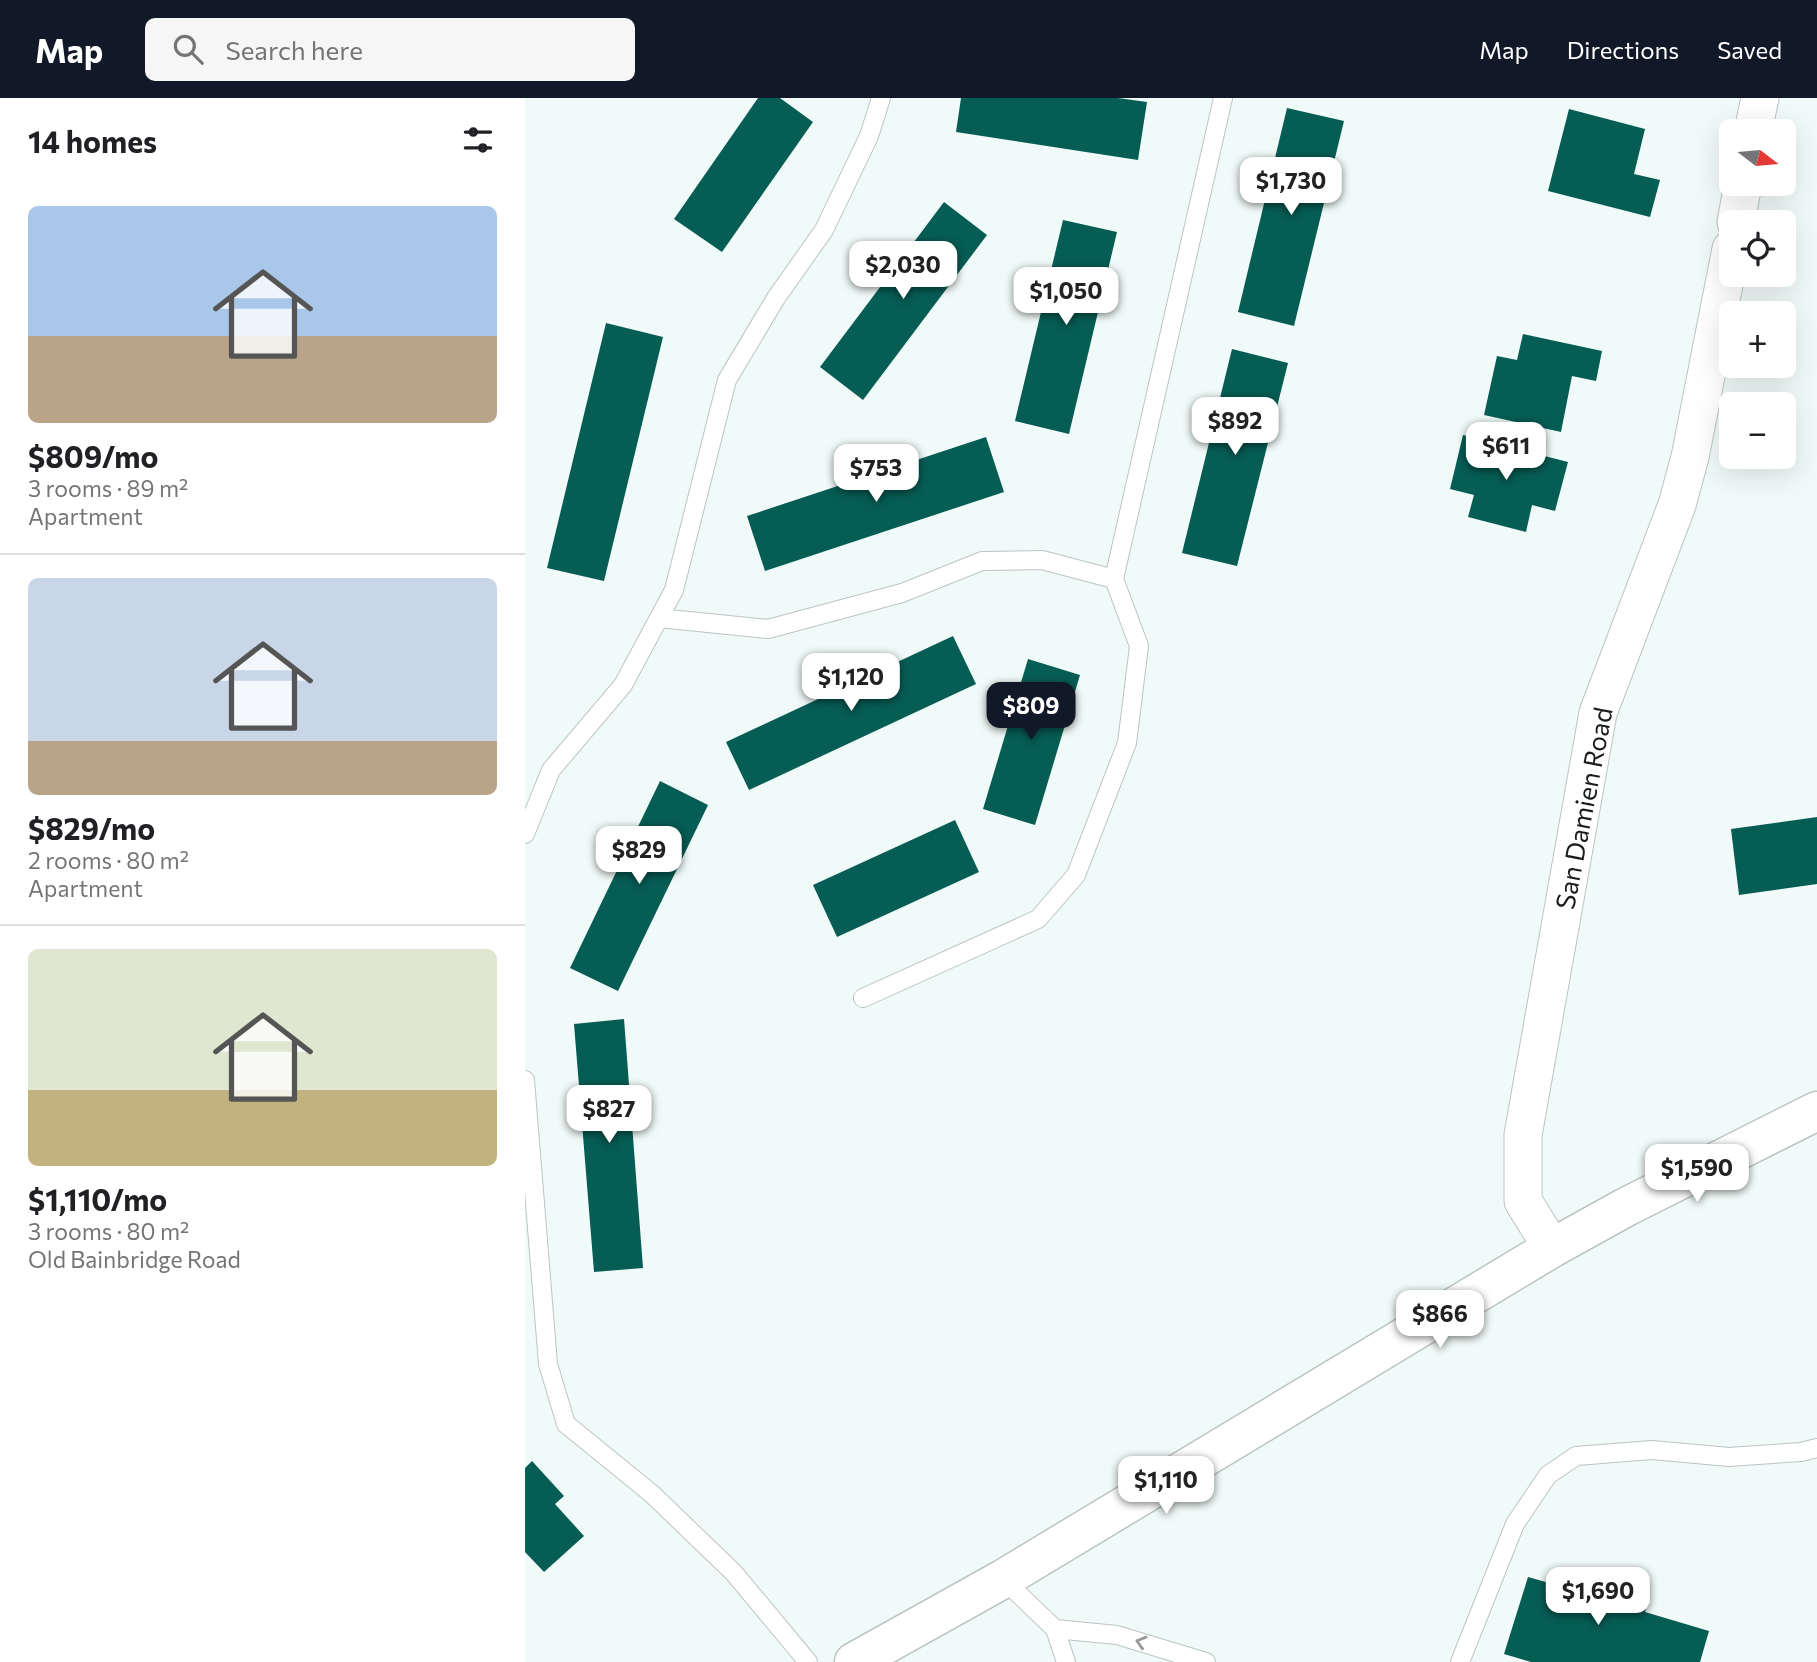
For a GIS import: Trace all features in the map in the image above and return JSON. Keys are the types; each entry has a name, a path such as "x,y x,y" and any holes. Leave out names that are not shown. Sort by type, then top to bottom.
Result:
{"main road":[{"path":"854,1662 1003,1579 1552,1248 1626,1207 1817,1111"}],"street":[{"path":"1756,119 1760,98"},
{"name":"San Damien Road","path":"1552,1248 1523,1201 1523,1135 1598,713 1677,505 1690,457 1723,287"}],"lane":[{"path":"525,834 551,770 623,685 674,590 727,380 776,298 824,230 869,136 881,98"},
{"path":"863,998 1038,919 1076,875 1128,743 1139,646 1114,579 1223,98"},
{"path":"659,618 768,629 902,593 982,561 1042,560 1114,579"},
{"path":"525,1080 548,1364 566,1424 652,1494 734,1573 808,1662"},
{"path":"1460,1662 1515,1524 1548,1475 1576,1456 1652,1450 1729,1457 1801,1452 1817,1448"},
{"path":"1003,1579 1055,1629 1066,1662"},
{"path":"1055,1629 1117,1635 1206,1662"}],"building":[{"path":"758,98 780,98 813,122 722,252 674,219"},
{"path":"961,98 1118,98 1147,102 1138,160 956,132"},
{"path":"1287,108 1344,121 1294,326 1238,312"},
{"path":"1569,109 1645,129 1634,174 1660,180 1650,217 1548,191"},
{"path":"944,202 987,235 863,400 820,367"},
{"path":"1063,220 1117,232 1069,434 1015,421"},
{"path":"606,323 663,337 604,581 547,568"},
{"path":"1523,334 1602,351 1596,381 1572,376 1561,432 1484,415 1497,356 1517,360"},
{"path":"1232,349 1288,363 1237,566 1182,553"},
{"path":"1463,435 1568,462 1555,511 1532,505 1526,532 1468,517 1474,495 1450,489"},
{"path":"986,437 1004,492 765,571 747,516"},
{"path":"953,636 976,684 749,790 726,742"},
{"path":"1028,659 1080,675 1035,825 983,809"},
{"path":"660,781 708,805 618,991 570,968"},
{"path":"1817,817 1817,884 1739,895 1731,829"},
{"path":"955,820 979,872 837,937 813,885"},
{"path":"624,1019 643,1268 594,1272 574,1024"},
{"path":"532,1461 564,1496 555,1504 584,1536 544,1572 525,1552 525,1468"},
{"path":"1614,1571 1635,1578 1631,1593 1649,1598 1645,1612 1709,1631 1700,1662 1531,1662 1504,1654 1528,1577 1588,1594 1596,1583 1609,1586"}]}
